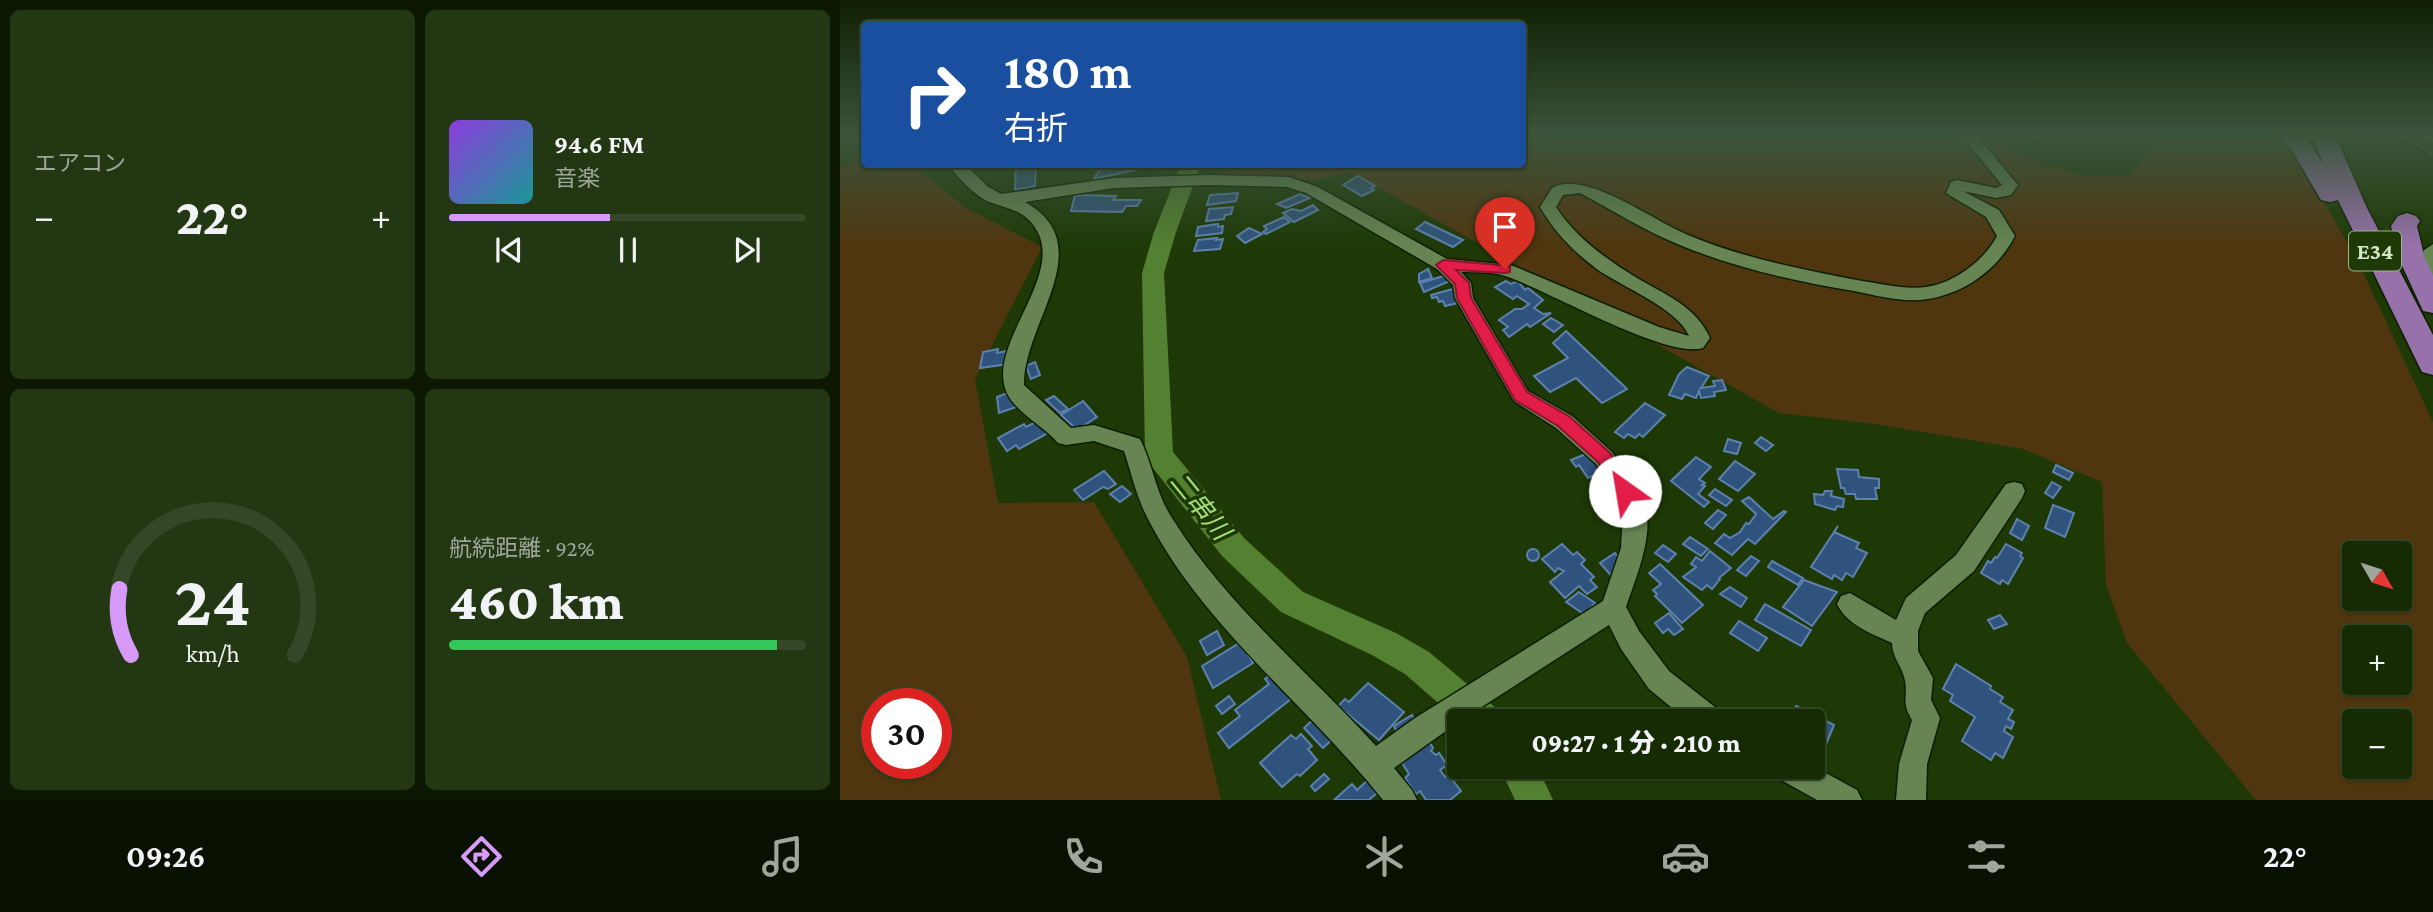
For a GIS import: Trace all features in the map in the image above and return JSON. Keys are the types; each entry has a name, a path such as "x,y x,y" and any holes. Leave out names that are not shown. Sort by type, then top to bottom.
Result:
{"highway":[{"path":"2316,172 2345,222 2424,326"},
{"name":"E34","path":"2339,172 2354,208 2424,326"},
{"name":"E34","path":"2355,172 2424,326 2433,364"},
{"path":"2407,221 2404,226 2412,259 2433,304"}],"street":[{"path":"964,172 993,198 1001,199 1114,183 1162,181 1208,172"},
{"path":"1213,172 1289,182 1312,190 1443,265 1462,283 1464,298 1521,396 1564,422 1604,458 1635,508 1633,548 1613,608 1375,764"},
{"path":"1443,265 1505,269 1651,332 1685,344 1696,343 1700,338 1698,328 1671,306 1599,260 1559,225 1548,206 1556,191 1570,186 1585,189 1692,244 1772,268 1841,283 1904,293 1926,293 1949,288 1982,266 2002,246 2006,236 1993,214 1954,192 1957,185 1996,193 2005,192 2010,185 1999,172"},
{"path":"1001,199 1022,208 1041,222 1052,247 1042,294 1029,320 1013,368 1014,388 1033,409 1056,424 1066,437 1094,433 1132,445 1141,465 1148,495 1189,563 1244,627 1375,764 1402,800"},
{"path":"2433,250 2427,268 2433,278"},
{"path":"1911,800 1913,764 1926,718 1917,703 1919,678 1905,653 1905,636 1915,606 1965,563 2014,491"},
{"path":"1850,604 1874,623 1905,636"},
{"path":"1613,608 1630,640 1659,680 1695,709"},
{"path":"1808,779 1847,800"}],"shaded area":[{"path":"840,172 922,172 965,207 1042,247 975,379 998,503 1094,502 1187,657 1221,800 840,800"},
{"path":"1224,172 1350,172 1315,180 1220,176"},
{"path":"1352,172 2072,172 2084,176 2129,176 2132,172 2308,172 2359,264 2433,422 2433,800 2256,800 2127,643 2106,585 2102,482 2023,449 1875,424 1779,413"}],"building":[{"path":"1016,172 1036,172 1035,186 1015,190"},
{"path":"1098,172 1124,172 1094,179"},
{"path":"1358,176 1375,186 1371,188 1374,190 1362,196 1343,185"},
{"path":"1238,193 1236,201 1207,205 1210,195"},
{"path":"1300,194 1310,198 1286,208 1277,204"},
{"path":"1075,195 1116,196 1113,200 1141,200 1137,206 1126,206 1122,212 1071,211"},
{"path":"1313,205 1318,210 1294,222 1283,213 1292,209 1301,211"},
{"path":"1233,207 1231,214 1225,215 1224,219 1206,221 1209,209"},
{"path":"1284,217 1290,222 1266,234 1263,232 1267,229 1264,226"},
{"path":"1425,222 1463,240 1453,247 1416,229"},
{"path":"1218,224 1218,227 1223,226 1222,233 1196,236 1198,227"},
{"path":"1249,228 1262,234 1245,243 1237,236"},
{"path":"1217,238 1216,240 1223,239 1220,249 1194,251 1198,240"},
{"path":"1428,269 1432,278 1419,282 1419,274"},
{"path":"1447,275 1450,281 1424,292 1420,283"},
{"path":"1506,281 1511,284 1518,281 1525,290 1528,288 1543,300 1534,308 1543,314 1551,313 1530,327 1527,324 1509,337 1503,330 1508,327 1499,320 1515,309 1522,309 1529,304 1517,296 1513,299 1495,287"},
{"path":"1453,289 1458,303 1445,306 1437,297 1432,298 1431,295"},
{"path":"1551,318 1563,325 1554,332 1543,324"},
{"path":"1566,331 1627,389 1602,403 1576,378 1550,392 1534,376 1568,358 1553,343"},
{"path":"998,349 997,353 1006,351 1005,357 1009,356 1008,364 980,368 983,352"},
{"path":"1035,362 1040,375 1031,379 1026,366"},
{"path":"1687,367 1709,376 1701,388 1715,386 1713,381 1722,380 1726,390 1714,392 1715,396 1701,398 1699,391 1696,398 1685,394 1682,399 1669,395 1679,374"},
{"path":"1013,391 1016,407 999,413 997,397"},
{"path":"1054,396 1068,409 1060,413 1046,400"},
{"path":"1083,401 1097,417 1077,430 1061,415"},
{"path":"1645,403 1665,415 1643,437 1639,434 1635,438 1628,434 1624,438 1615,432"},
{"path":"1038,421 1048,433 1019,449 1016,445 1007,451 998,438 1024,424 1026,427"},
{"path":"1761,437 1773,445 1766,451 1755,443"},
{"path":"1728,439 1741,443 1737,454 1724,451"},
{"path":"1586,454 1602,472 1588,478 1579,465 1576,467 1571,460"},
{"path":"1696,457 1711,467 1699,479 1705,486 1698,494 1709,502 1704,507 1671,481"},
{"path":"1735,461 1755,474 1738,491 1719,479"},
{"path":"2056,465 2073,473 2069,480 2053,472"},
{"path":"1837,469 1858,470 1859,477 1879,479 1879,488 1875,488 1877,499 1856,499 1855,494 1846,494 1844,488 1841,488"},
{"path":"1104,471 1116,484 1108,489 1103,487 1083,500 1074,490"},
{"path":"2052,482 2061,487 2053,498 2045,493"},
{"path":"1122,486 1131,494 1120,502 1110,494"},
{"path":"1715,489 1732,500 1726,506 1709,495"},
{"path":"1825,491 1832,491 1831,496 1844,499 1843,507 1837,506 1835,510 1815,504 1814,494 1823,495"},
{"path":"1749,497 1773,519 1786,512 1755,544 1748,539 1732,555 1715,543 1724,534 1730,538 1740,532 1746,523 1749,524 1756,514 1742,501"},
{"path":"2053,505 2074,513 2065,537 2045,528"},
{"path":"1718,510 1726,515 1713,529 1705,523"},
{"path":"2017,519 2029,526 2022,540 2010,533"},
{"path":"1834,532 1859,543 1856,548 1867,553 1853,577 1846,573 1842,580 1834,575 1832,579 1811,567"},
{"path":"1690,537 1708,549 1701,556 1683,544"},
{"path":"1562,544 1573,555 1577,552 1585,560 1581,564 1594,577 1590,580 1597,587 1587,594 1579,586 1565,598 1550,582 1564,571 1558,568 1555,572 1542,559"},
{"path":"2006,544 2022,553 2020,556 2023,558 2008,584 2002,580 2000,584 1981,573 1988,561 1991,563 1997,558"},
{"path":"1663,545 1676,554 1668,562 1655,553"},
{"path":"1533,549 1539,555 1533,561 1527,555"},
{"path":"1710,551 1731,568 1719,578 1712,589 1707,585 1702,590 1683,577 1696,567 1691,564 1696,557 1702,561"},
{"path":"1615,553 1619,559 1614,579 1600,563"},
{"path":"1751,556 1759,561 1746,576 1737,570"},
{"path":"1772,561 1803,578 1798,585 1768,567"},
{"path":"1660,564 1703,605 1682,623 1655,596 1657,594 1653,590 1661,584 1649,573"},
{"path":"1804,580 1837,592 1812,626 1783,607"},
{"path":"1730,587 1747,598 1741,607 1720,594"},
{"path":"1579,592 1595,603 1585,615 1566,602"},
{"path":"1765,604 1811,630 1801,646 1755,620"},
{"path":"1669,613 1683,629 1674,635 1668,629 1663,633 1655,623"},
{"path":"2000,615 2007,624 1994,629 1988,620"},
{"path":"1739,621 1767,638 1758,651 1730,633"},
{"path":"1217,631 1224,645 1207,655 1200,641"},
{"path":"1241,642 1253,663 1213,688 1202,666"},
{"path":"1956,664 1991,686 1990,689 2003,697 2000,702 2013,710 2008,719 2014,722 2011,729 2006,726 2004,731 2013,737 2003,758 1995,753 1991,760 1962,741 1975,717 1950,701 1953,695 1943,689"},
{"path":"1272,674 1291,699 1229,748 1218,733 1240,716 1235,710 1269,684 1265,679"},
{"path":"1368,683 1404,712 1379,740 1338,706 1345,699 1349,702"},
{"path":"1229,696 1235,704 1222,714 1216,706"},
{"path":"1318,715 1338,734 1323,748 1304,728"},
{"path":"1412,715 1415,721 1397,733 1394,726"},
{"path":"1825,720 1834,725 1825,747"},
{"path":"1301,734 1312,746 1308,749 1317,760 1300,776 1297,774 1282,787 1260,763 1291,735 1296,739"},
{"path":"1429,741 1433,748 1431,751 1436,755 1439,753 1447,765 1440,770 1461,791 1450,800 1426,800 1420,791 1416,794 1405,778 1409,774 1402,763"},
{"path":"1324,774 1329,779 1315,791 1311,786"},
{"path":"1369,779 1379,791 1369,800 1334,800 1352,784 1357,790"}],"waterway":[{"name":"二串川","path":"1188,172 1153,273 1159,455 1233,547 1292,602 1384,644 1417,663 1471,709"},
{"name":"二串川","path":"1524,779 1534,800"}],"route":[{"path":"1505,269 1443,265 1462,283 1464,298 1521,396 1564,422 1604,458 1625,491"}]}
